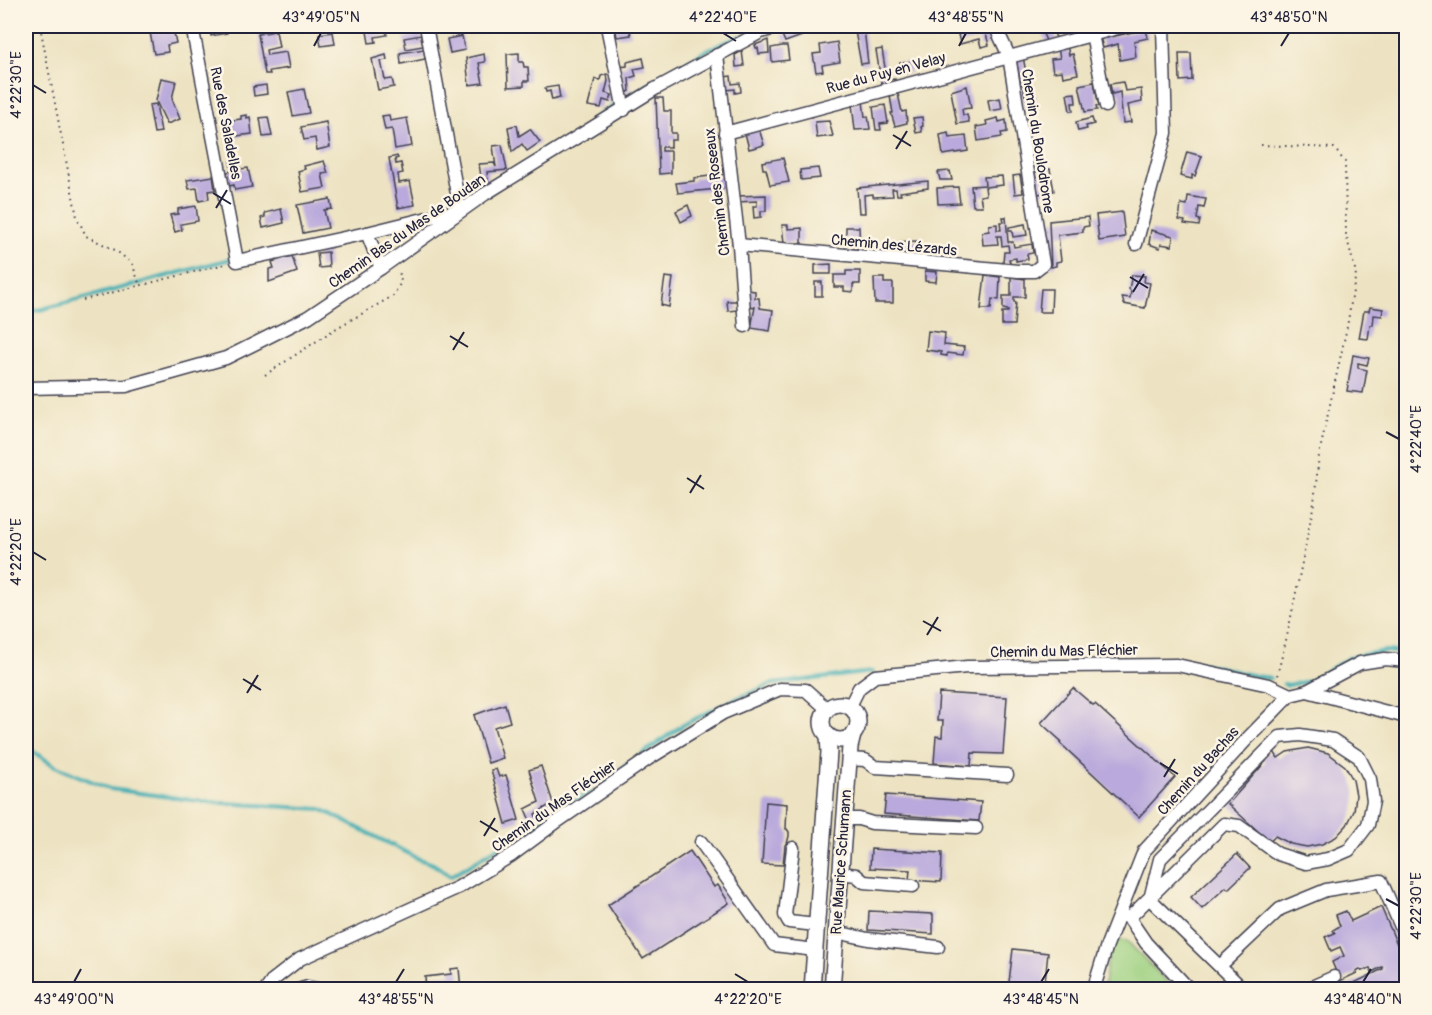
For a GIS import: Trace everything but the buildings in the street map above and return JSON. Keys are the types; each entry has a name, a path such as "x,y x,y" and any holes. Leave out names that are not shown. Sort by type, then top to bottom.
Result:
{"main road":[{"path":"838,704 850,706 858,718 853,735 842,740 828,735 822,722 827,710 838,704"},
{"name":"Rue Maurice Schumann","path":"812,990 829,752 828,735"},
{"name":"Rue Maurice Schumann","path":"832,990 849,759 853,735"}],"street":[{"name":"Rue des Saladelles","path":"192,26 237,261"},
{"path":"237,261 460,210 426,26"},
{"path":"607,26 624,110"},
{"name":"Chemin Bas du Mas de Boudan","path":"26,388 126,386 226,358 308,317 393,260 460,210 655,89 761,32 782,26"},
{"name":"Chemin du Boulodrome","path":"995,26 1009,56 1043,264"},
{"name":"Rue du Puy en Velay","path":"725,133 1125,26"},
{"path":"1136,244 1166,133 1163,26"},
{"path":"1092,34 1106,106"},
{"name":"Chemin des Roseaux","path":"717,56 739,245 745,326"},
{"path":"367,233 381,268"},
{"name":"Chemin des Lézards","path":"739,245 1018,271 1034,271 1043,264"},
{"path":"1290,695 1307,691 1360,663 1385,659 1407,661"},
{"name":"Chemin du Mas Fléchier","path":"850,706 859,688 875,676 967,667 1178,665 1274,687 1290,695"},
{"name":"Chemin du Mas Fléchier","path":"266,990 273,980 300,959 459,887 512,855 648,759 723,713 780,689 806,690 827,710"},
{"path":"1307,691 1407,717"},
{"name":"Chemin du Bachas","path":"1096,990 1096,981 1107,945 1125,916 1144,851 1290,695"},
{"path":"1150,899 1160,859 1280,737 1300,735 1333,740 1359,758 1370,779 1373,801 1368,825 1349,850 1328,859 1306,863 1278,854 1239,826 1224,824 1173,873 1150,899 1125,916 1146,943 1190,990"},
{"path":"849,759 865,760 875,767 1007,775"},
{"path":"845,819 859,819 872,823 975,828"},
{"path":"701,842 774,945 815,950"},
{"path":"794,848 785,915 789,922 816,925"},
{"path":"841,873 856,875 864,882 913,886"},
{"path":"1221,965 1280,909 1326,890 1381,881 1407,938"},
{"path":"1150,899 1221,965 1244,990"},
{"path":"836,932 867,939 938,946"},
{"path":"1305,990 1334,977"},
{"path":"298,990 308,987 321,990"}],"path":[{"path":"40,26 77,217 86,236 115,250 132,263 139,285"},
{"path":"1261,145 1334,148 1345,162 1346,235 1356,273 1347,327 1319,454 1309,526 1288,632 1274,687"},
{"path":"265,375 335,329 393,296 401,282 399,269 393,260"},
{"path":"82,300 237,261"}],"green space":[{"path":"1118,940 1127,941 1174,989 1103,990 1109,953"}],"waterway":[{"path":"631,95 709,49 741,36"},
{"path":"591,122 614,105"},
{"path":"468,198 478,193"},
{"path":"26,312 234,258"},
{"path":"1284,684 1310,681 1351,657 1385,651 1406,653"},
{"path":"1200,664 1270,678"},
{"path":"602,783 683,725 733,700 772,684 872,672"},
{"path":"26,747 55,766 110,789 207,802 321,809 433,864 451,876 591,791"}]}
